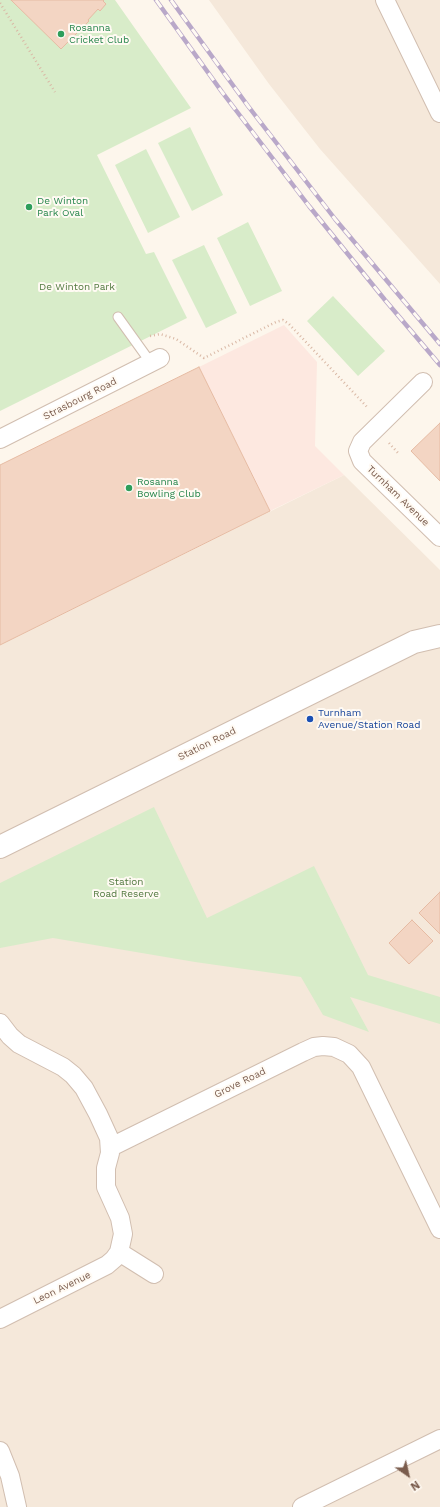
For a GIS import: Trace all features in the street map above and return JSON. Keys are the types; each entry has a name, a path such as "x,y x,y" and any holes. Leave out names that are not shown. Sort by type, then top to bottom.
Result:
{"street":[{"path":"385,0 440,114"},
{"name":"Strasbourg Road","path":"0,439 155,361"},
{"name":"Turnham Avenue","path":"423,382 362,442 358,451 362,461 440,537"},
{"name":"Station Road","path":"2,843 414,642 440,621"},
{"name":"Station Road","path":"414,642 440,636"},
{"path":"0,1023 10,1036 19,1044 63,1067 79,1081 98,1114 107,1133 111,1147 106,1168 106,1187 124,1234 119,1252 154,1274"},
{"name":"Grove Road","path":"111,1147 314,1047 334,1047 349,1054 360,1067 440,1229"},
{"name":"Leon Avenue","path":"0,1319 99,1270 114,1259 119,1252"},
{"path":"302,1507 440,1439"},
{"path":"0,1451 10,1476 17,1507"}],"lane":[{"path":"118,317 135,341 155,361"}],"path":[{"path":"0,3 55,92"},
{"path":"135,341 160,334 176,339 204,358 276,322 283,320 289,324 363,403"}],"shaded area":[{"path":"209,0 440,0 440,284 320,149 269,84"},
{"path":"284,325 317,362 315,446 344,475 270,511 199,367"},
{"path":"344,475 440,570 440,1507 0,1507 0,645"}],"green space":[{"name":"De Winton Park","path":"0,0 115,0 191,108 97,155 146,254 154,252 187,318 0,411"},
{"path":"190,127 223,195 192,211 158,143"},
{"path":"146,149 180,217 148,233 115,165"},
{"path":"248,222 282,291 250,306 217,238"},
{"path":"204,245 237,313 206,328 172,260"},
{"path":"333,296 385,351 358,376 307,321"},
{"name":"Station Road Reserve","path":"154,807 207,918 314,866 368,975 440,997 440,1024 350,997 369,1032 323,1015 301,977 195,962 53,938 0,948 0,883"}],"building":[{"name":"Rosanna Cricket Club","path":"11,0 104,0 103,1 106,4 100,11 98,9 88,20 89,21 61,49"},
{"name":"Rosanna Bowling Club","path":"199,367 270,511 0,645 0,465"},
{"path":"440,423 440,481 411,451"},
{"path":"440,892 440,934 419,913"},
{"path":"412,920 433,941 409,964 389,943"}],"railway":[{"path":"156,0 222,92 309,206 440,365"},
{"path":"171,0 248,106 335,219 440,344"}],"place":[{"name":"Rosanna Cricket Club","path":"61,34"},
{"name":"De Winton Park Oval","path":"29,207"},
{"name":"Rosanna Bowling Club","path":"129,488"},
{"name":"Turnham Avenue/Station Road","path":"310,719"}]}
